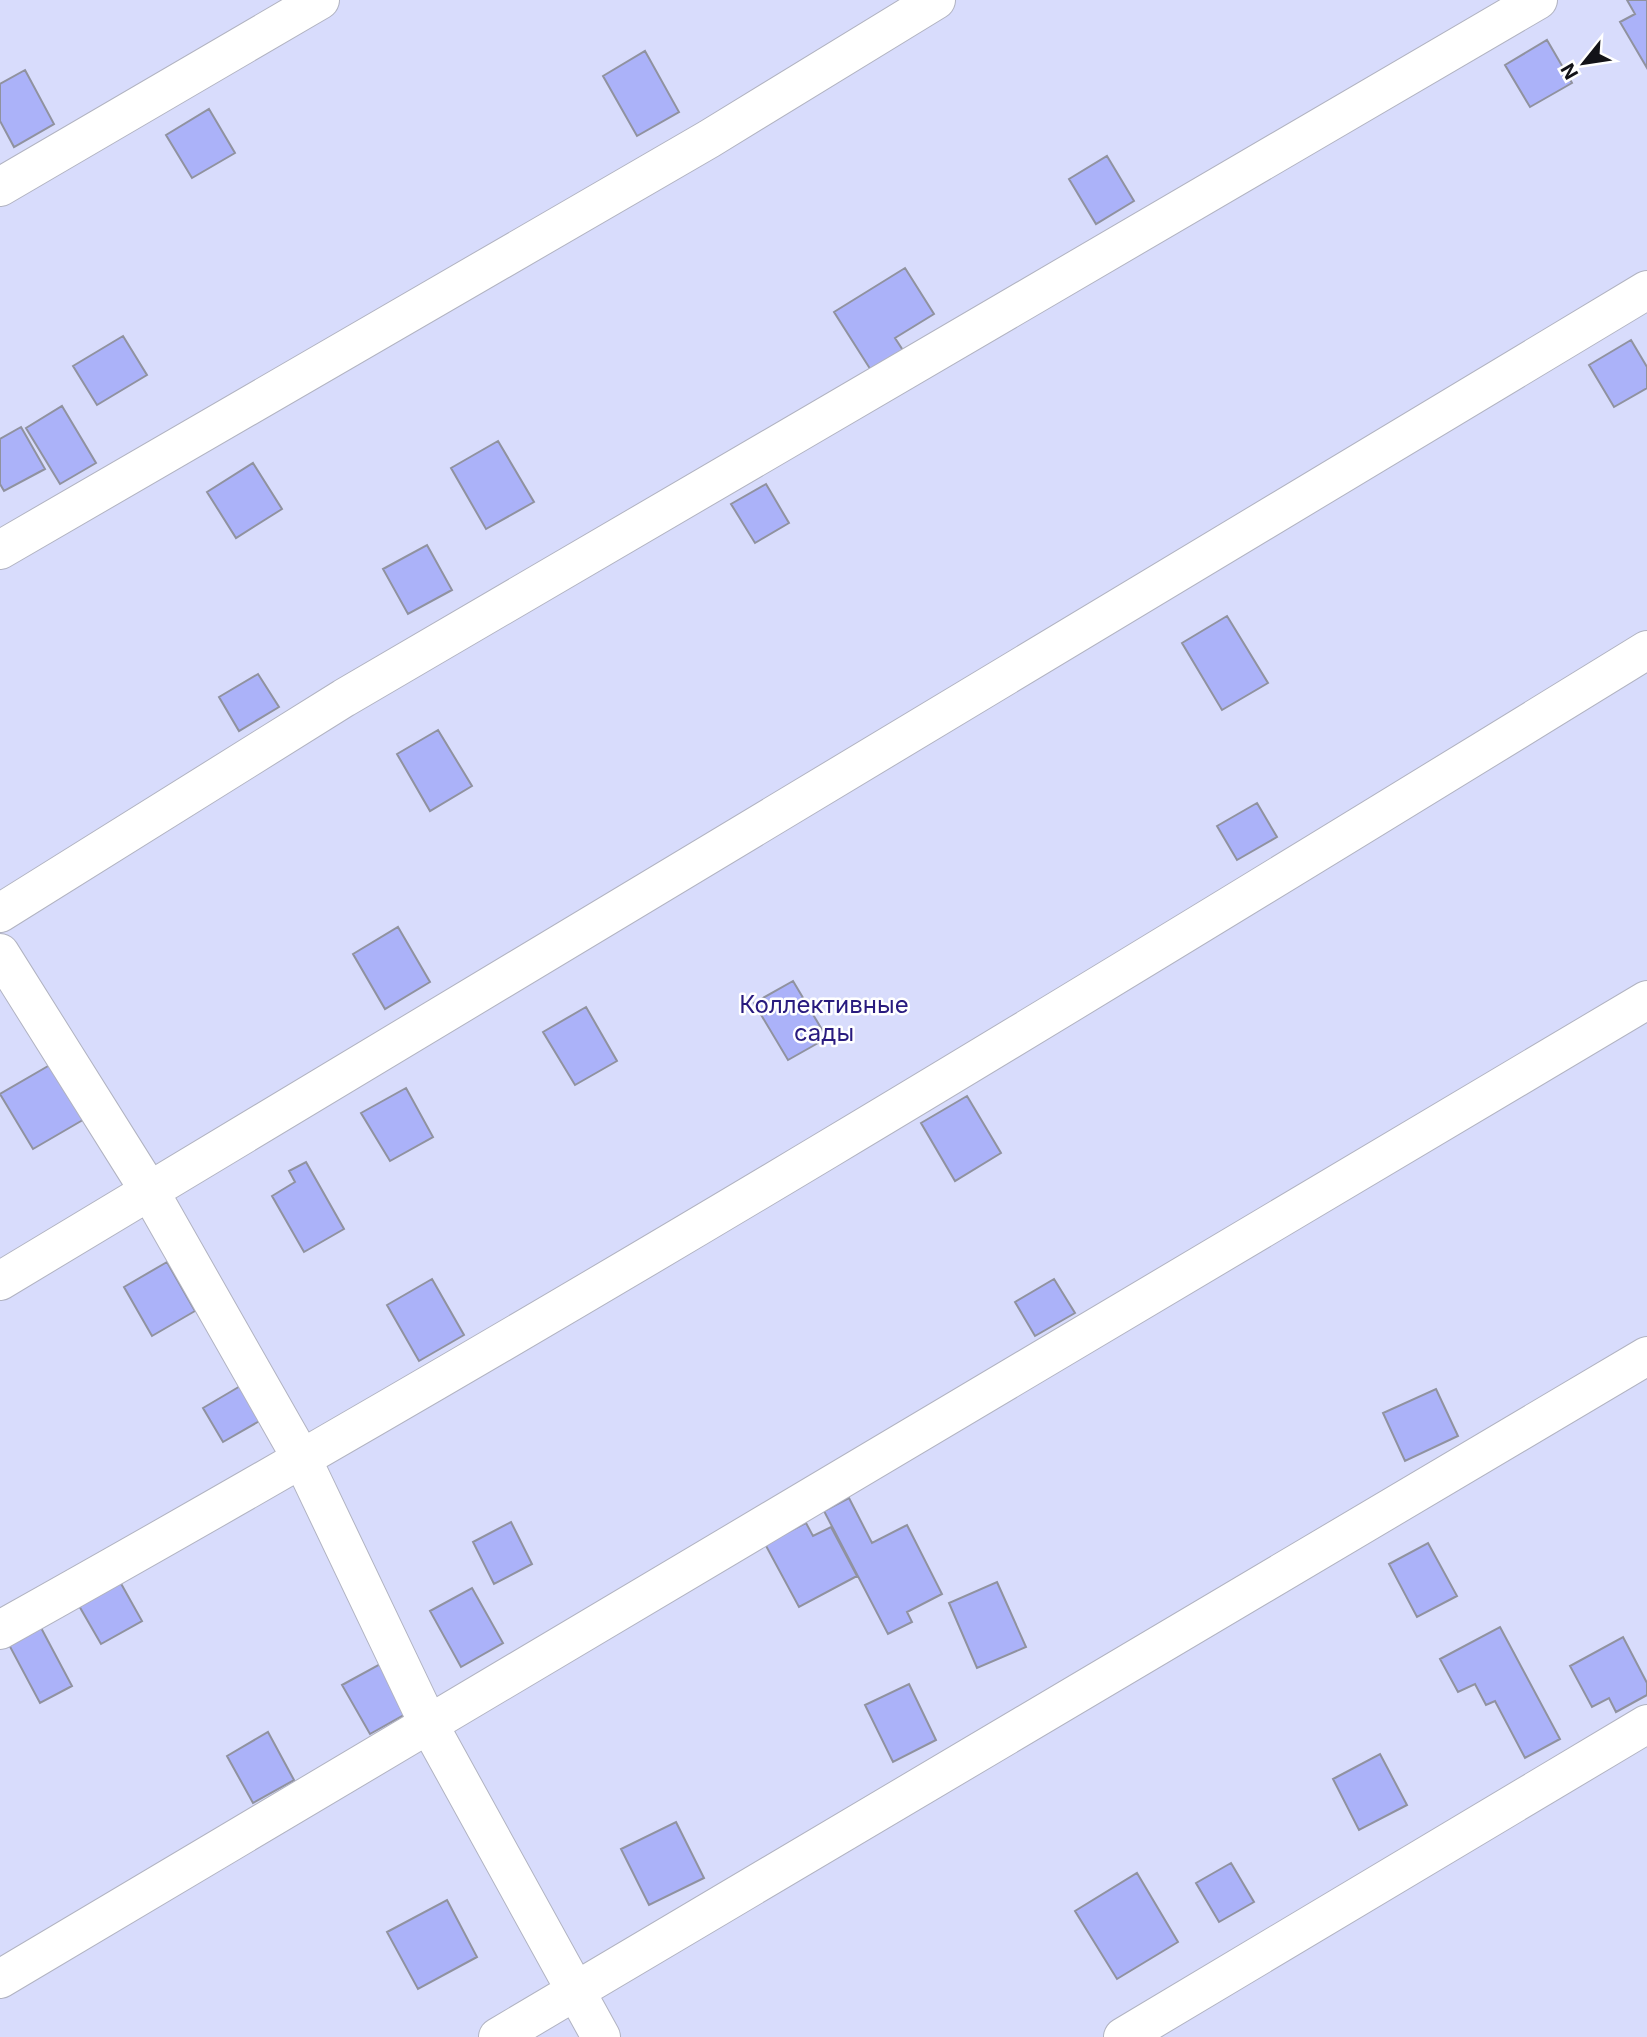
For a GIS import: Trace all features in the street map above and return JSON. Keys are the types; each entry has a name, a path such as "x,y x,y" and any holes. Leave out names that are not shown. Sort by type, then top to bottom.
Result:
{"street":[{"path":"0,187 320,0"},
{"path":"0,550 709,139 936,0"},
{"path":"0,913 356,691 1538,0"},
{"path":"0,1281 1647,290"},
{"path":"0,1630 303,1461 1137,964 1647,650"},
{"path":"0,953 150,1192 303,1461 429,1725 601,2037"},
{"path":"0,1979 1647,1000"},
{"path":"498,2037 1647,1356"},
{"path":"1124,2037 1647,1724"}],"green space":[{"name":"Коллективные сады","path":"0,0 1647,0 1647,2037 0,2037"}],"building":[{"path":"1627,0 1647,0 1647,68 1620,22 1635,14"},
{"path":"1547,40 1572,83 1530,107 1505,65"},
{"path":"645,51 679,112 637,136 603,76"},
{"path":"25,70 54,124 14,147 0,121 0,84"},
{"path":"209,109 235,153 192,178 166,135"},
{"path":"1107,156 1134,201 1096,224 1069,179"},
{"path":"905,268 934,314 895,338 906,355 874,375 834,312"},
{"path":"123,336 147,375 97,405 73,366"},
{"path":"1631,340 1647,367 1647,388 1614,407 1589,365"},
{"path":"62,406 96,463 60,484 26,428"},
{"path":"21,427 45,469 4,491 0,484 0,439"},
{"path":"498,441 534,502 486,529 451,468"},
{"path":"253,463 282,509 236,538 207,492"},
{"path":"766,484 789,523 755,543 731,504"},
{"path":"427,545 452,590 408,614 383,569"},
{"path":"1227,616 1268,683 1222,710 1182,643"},
{"path":"258,674 279,707 239,731 219,697"},
{"path":"438,730 472,786 430,811 397,754"},
{"path":"1257,803 1277,837 1237,860 1217,826"},
{"path":"398,927 430,982 385,1009 353,954"},
{"path":"793,981 827,1038 788,1060 754,1003"},
{"path":"586,1007 617,1061 575,1085 543,1032"},
{"path":"55,1062 88,1117 33,1149 0,1094"},
{"path":"406,1088 433,1137 390,1161 361,1113"},
{"path":"967,1096 1001,1153 955,1181 921,1123"},
{"path":"306,1162 344,1229 304,1252 272,1196 295,1182 289,1171"},
{"path":"167,1262 195,1311 152,1336 124,1287"},
{"path":"432,1279 464,1335 419,1361 387,1305"},
{"path":"1054,1279 1075,1313 1035,1336 1015,1302"},
{"path":"242,1385 263,1419 223,1442 203,1408"},
{"path":"1436,1389 1458,1436 1405,1461 1383,1413"},
{"path":"849,1498 872,1543 907,1525 942,1594 907,1612 912,1622 888,1634 824,1511"},
{"path":"511,1522 532,1564 494,1584 473,1542"},
{"path":"806,1523 813,1536 831,1527 857,1576 799,1607 765,1544"},
{"path":"1428,1543 1457,1596 1417,1617 1389,1564"},
{"path":"119,1580 142,1621 101,1644 78,1604"},
{"path":"997,1582 1026,1647 977,1668 949,1603"},
{"path":"472,1588 503,1643 461,1667 430,1611"},
{"path":"39,1624 72,1686 40,1703 7,1641"},
{"path":"1500,1627 1560,1739 1525,1758 1495,1701 1486,1705 1475,1684 1458,1692 1440,1659"},
{"path":"1623,1637 1647,1683 1647,1695 1616,1712 1609,1698 1592,1707 1570,1666"},
{"path":"382,1663 409,1712 370,1734 342,1685"},
{"path":"909,1684 936,1740 893,1762 865,1705"},
{"path":"268,1732 294,1780 253,1803 227,1756"},
{"path":"1380,1754 1407,1805 1359,1830 1333,1779"},
{"path":"676,1822 704,1878 649,1905 621,1849"},
{"path":"1231,1863 1254,1902 1219,1922 1196,1883"},
{"path":"1137,1873 1178,1942 1117,1979 1075,1911"},
{"path":"447,1900 477,1957 418,1989 387,1932"}]}
